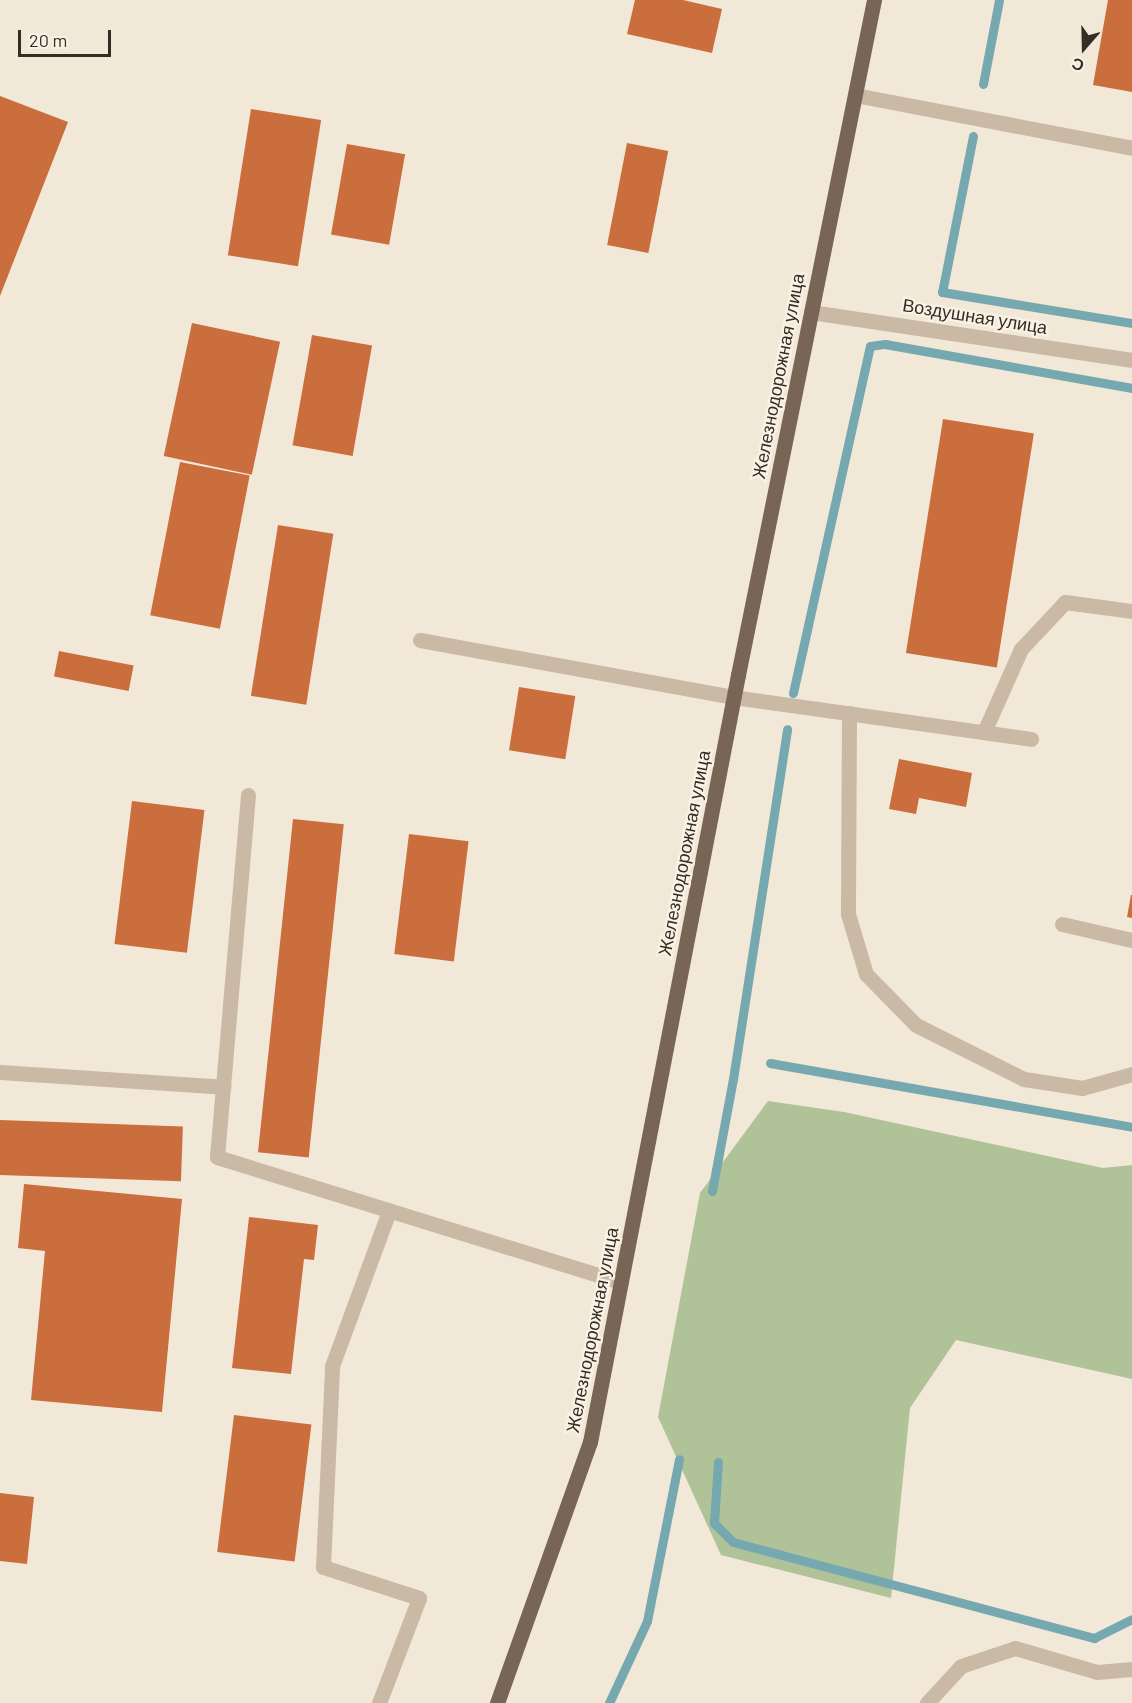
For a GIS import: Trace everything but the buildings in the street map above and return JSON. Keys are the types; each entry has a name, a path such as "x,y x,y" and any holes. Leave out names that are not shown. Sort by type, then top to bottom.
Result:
{"main road":[{"name":"Железнодорожная улица","path":"496,1703 590,1442 734,697 874,0"}],"street":[{"path":"855,95 1132,148"},
{"name":"Воздушная улица","path":"811,312 1132,360"},
{"path":"984,732 1022,649 1065,602 1132,610"},
{"path":"420,640 734,697 1031,739"},
{"path":"849,713 848,914 866,974 916,1025 1024,1079 1082,1088 1132,1074"},
{"path":"248,795 217,1157 621,1282"},
{"path":"1062,924 1132,940"},
{"path":"0,1072 223,1087"},
{"path":"379,1703 419,1598 323,1567 332,1366 389,1211"},
{"path":"927,1703 961,1666 1015,1648 1097,1672 1132,1669"}],"green space":[{"path":"768,1101 844,1112 1103,1168 1132,1165 1132,1379 956,1340 910,1408 891,1598 721,1555 658,1417 700,1193"}],"waterway":[{"path":"983,84 999,0"},
{"path":"973,136 942,292 1132,323"},
{"path":"793,693 870,346 885,344 1132,388"},
{"path":"712,1191 733,1079 787,729"},
{"path":"770,1063 1132,1127"},
{"path":"609,1703 647,1621 679,1459"},
{"path":"718,1462 714,1523 733,1542 1094,1638 1132,1619"}]}
